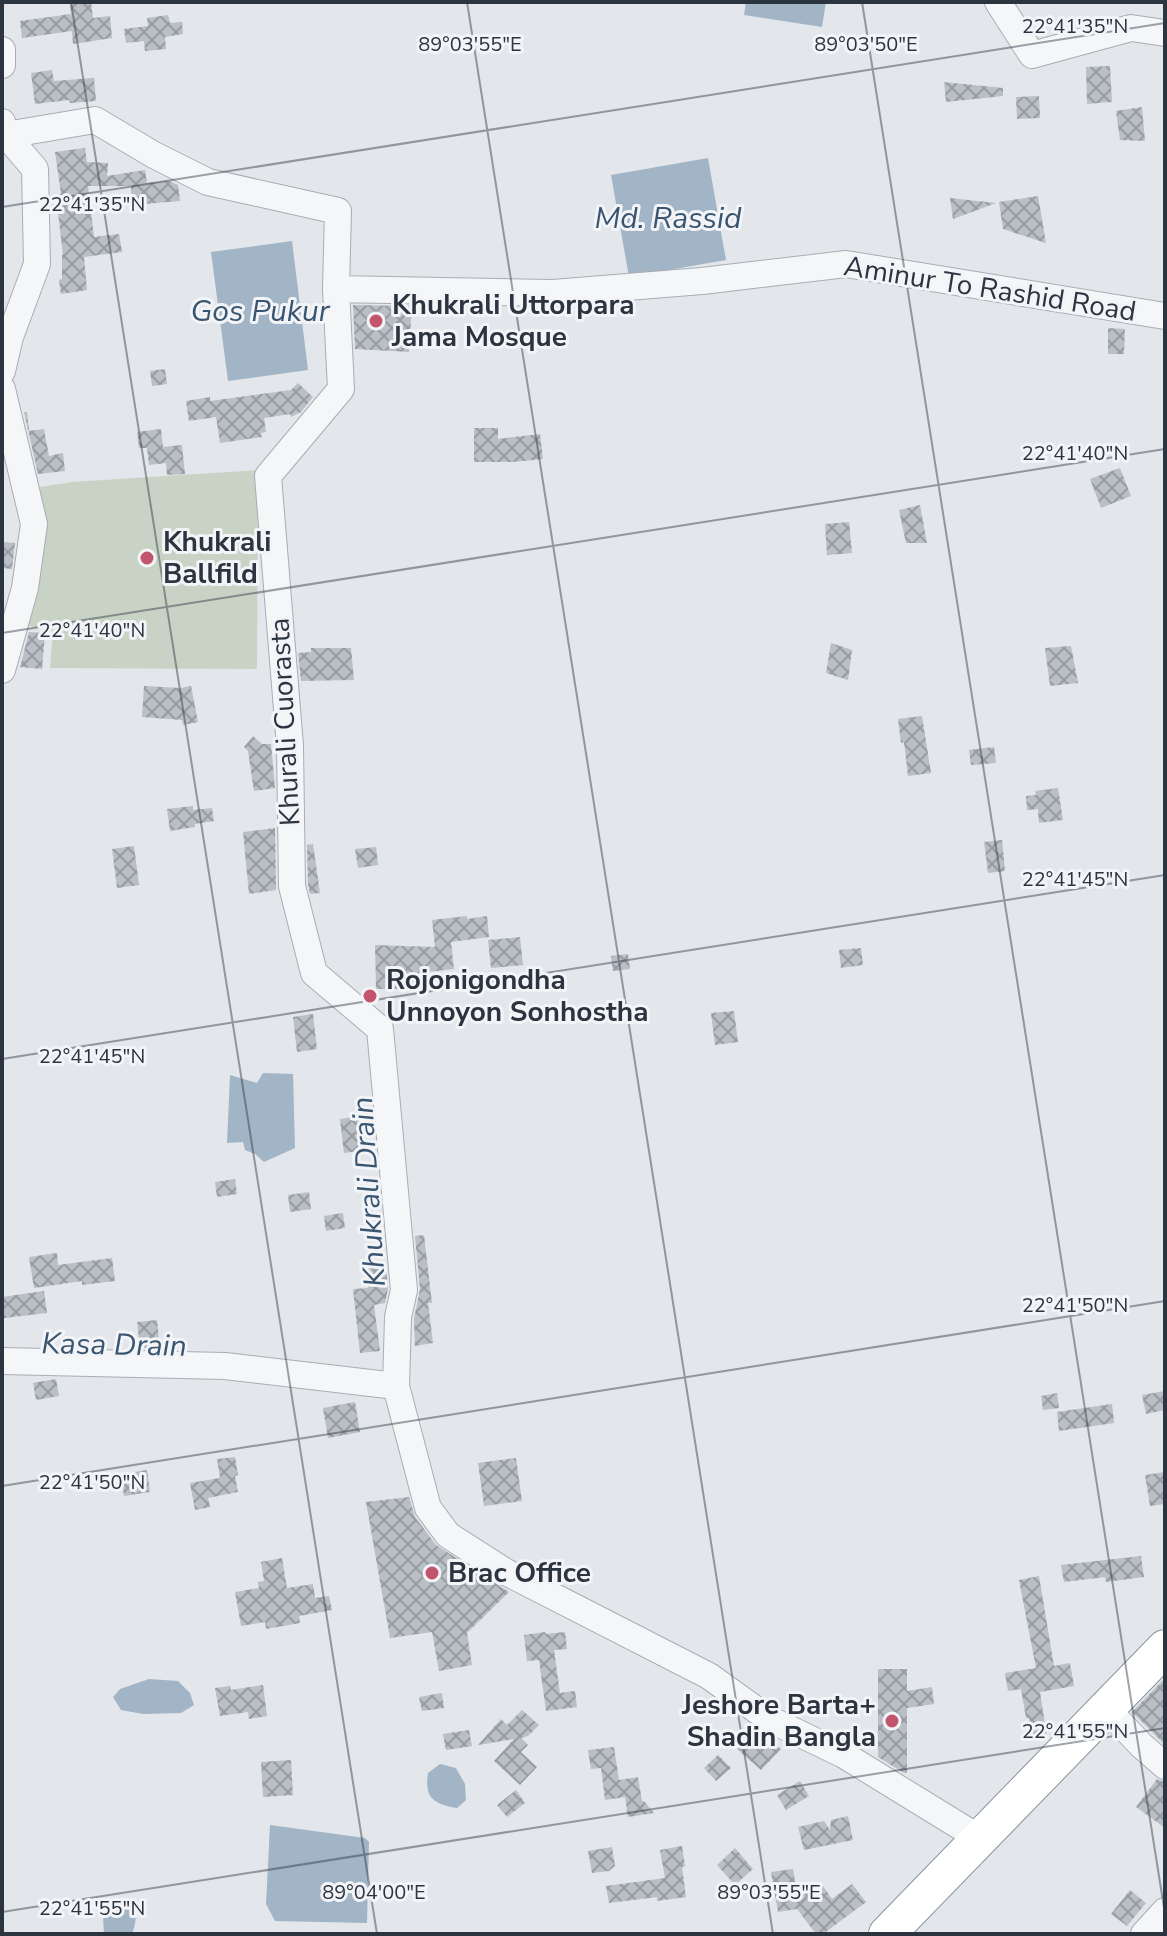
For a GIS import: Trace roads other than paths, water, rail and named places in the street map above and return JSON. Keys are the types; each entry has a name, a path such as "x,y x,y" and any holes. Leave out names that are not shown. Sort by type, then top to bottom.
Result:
{"highway":[{"path":"887,1934 1165,1648"}],"street":[{"path":"998,2 1032,55 1131,28 1165,33"},
{"path":"2,50 2,65"},
{"name":"Khurali Cuorasta","path":"3,131 95,120 208,182 338,211 336,289 341,389 268,476 290,746 292,886 314,973 380,1029 404,1290 398,1317 396,1386 428,1508 448,1535 506,1572 709,1676 769,1719 844,1755 979,1838"},
{"path":"2,371 10,337 37,264 35,169 3,131"},
{"name":"Aminur To Rashid Road","path":"336,289 553,293 702,281 846,264 1165,316"},
{"path":"2,389 34,524 25,588 2,670"},
{"path":"2,1361 225,1366 396,1386"},
{"path":"1106,1708 1165,1766"},
{"path":"1144,1934 1165,1911"}],"water":[{"path":"746,2 826,2 822,27 744,15"},
{"name":"Md. Rassid","path":"708,158 726,260 629,277 611,175"},
{"name":"Gos Pukur","path":"292,241 308,370 228,381 211,252"},
{"path":"263,1073 293,1074 295,1148 264,1162 245,1150 243,1142 227,1143 230,1075 257,1083"},
{"path":"149,1679 178,1681 190,1693 194,1705 181,1713 143,1714 121,1710 113,1697 120,1689"},
{"path":"440,1764 456,1768 465,1784 466,1800 457,1808 437,1802 429,1794 428,1773"},
{"path":"270,1825 365,1838 369,1842 367,1923 275,1921 266,1904"},
{"path":"128,1902 134,1904 136,1912 132,1934 104,1934 106,1907"}],"place":[{"name":"Khukrali Uttorpara Jama Mosque","path":"376,321"},
{"name":"Khukrali Ballfild","path":"147,558"},
{"name":"Rojonigondha Unnoyon Sonhostha","path":"370,996"},
{"name":"Brac Office","path":"432,1573"},
{"name":"Jeshore Barta+ Shadin Bangla","path":"892,1721"}],"water label":[{"name":"Khukrali Drain","path":"369,1192"},
{"name":"Kasa Drain","path":"114,1345"}]}
